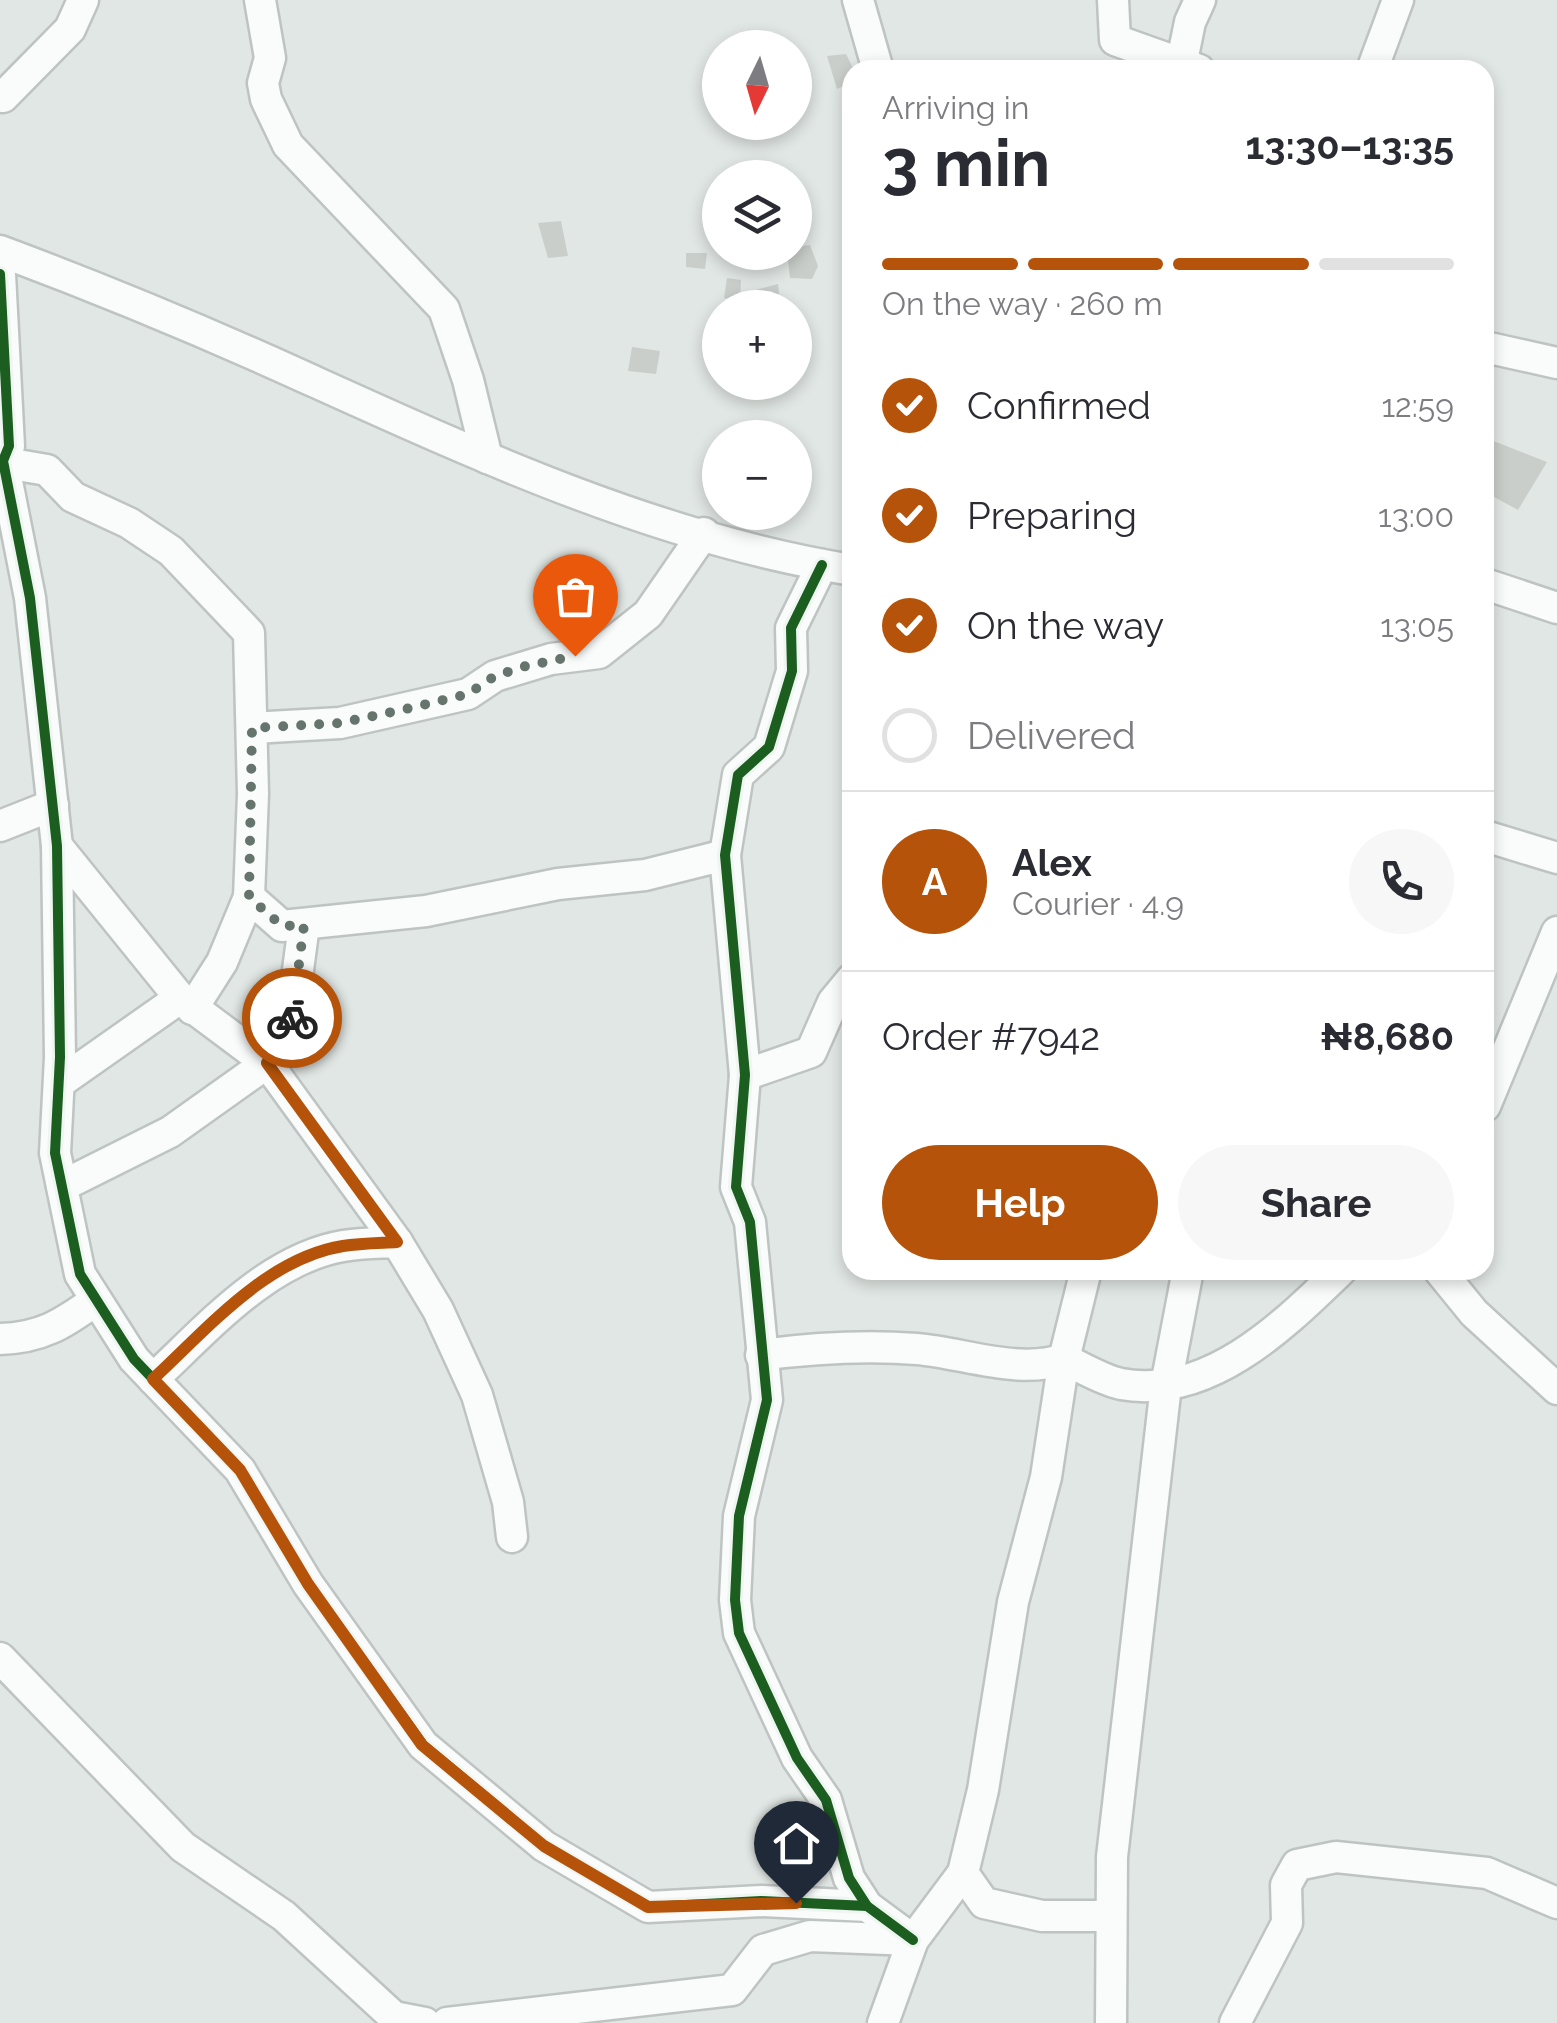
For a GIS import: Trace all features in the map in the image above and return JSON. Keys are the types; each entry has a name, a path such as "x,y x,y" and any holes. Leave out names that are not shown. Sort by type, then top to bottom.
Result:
{"street":[{"path":"2,97 70,29 83,0"},
{"path":"260,0 270,58 263,83 266,99 288,144 444,309 487,458"},
{"path":"858,0 875,60"},
{"path":"1113,0 1114,40 1173,60"},
{"path":"1191,60 1190,22 1200,0"},
{"path":"1376,60 1398,0"},
{"path":"0,250 84,282 487,458 626,513 842,568"},
{"path":"0,274 8,446 2,461 30,598 58,846 55,1153 80,1274 134,1359 240,1470 308,1584 422,1745 544,1846 648,1907 761,1901 867,1906"},
{"path":"1494,349 1557,363"},
{"path":"2,461 46,470 73,497 129,523 172,550 249,633 249,897 222,962 186,1004 58,1084"},
{"path":"252,728 356,720 468,694 495,676 551,659 599,653 648,614 704,534"},
{"path":"822,565 792,628 792,671 769,747 738,775 725,854 745,1075 736,1187 750,1222 767,1400 738,1516 735,1600 739,1632 797,1758 826,1800 848,1878 867,1906 913,1940"},
{"path":"1494,587 1557,608"},
{"path":"0,826 53,805"},
{"path":"1494,839 1557,858"},
{"path":"58,846 186,1004 267,1063 397,1242 438,1310 478,1396 508,1502 512,1538"},
{"path":"249,897 282,926 304,925 426,911 558,884 644,875 725,854"},
{"path":"62,1186 170,1132 267,1063 291,1022 304,925"},
{"path":"1494,1084 1557,932"},
{"path":"745,1075 811,1052 842,992"},
{"path":"153,1379 249,1293 295,1262 340,1246 397,1242"},
{"path":"883,2023 913,1940 963,1872 983,1790 1013,1602 1046,1477 1064,1359 1084,1280"},
{"path":"1111,2023 1112,1857 1166,1385 1186,1280"},
{"path":"761,1355 836,1345 919,1350 1040,1368 1064,1359 1120,1384 1166,1385 1204,1372 1266,1342 1331,1280"},
{"path":"1446,1280 1474,1314 1557,1389"},
{"path":"0,1339 31,1338 57,1328 96,1300"},
{"path":"0,1658 182,1847 284,1916 394,2017 425,2023"},
{"path":"1236,2023 1287,1923 1286,1885 1297,1866 1336,1857 1487,1873 1557,1903"},
{"path":"963,1872 984,1903 1042,1916 1112,1916"},
{"path":"447,2023 732,1990 763,1950 810,1936 913,1940"}],"building":[{"path":"846,54 849,60 842,60 842,87 837,89 827,56"},
{"path":"561,221 568,256 548,258 538,223"},
{"path":"812,250 818,266 812,279 790,278 789,270 812,270"},
{"path":"686,253 702,253 702,269 686,267"},
{"path":"727,278 741,280 741,290 725,290"},
{"path":"778,284 779,290 756,290"},
{"path":"632,347 660,351 656,374 628,371"},
{"path":"1494,441 1547,462 1518,510 1494,497"}],"cycle path":[{"path":"0,274 9,446 3,461 30,598 57,846 60,1057 55,1153 80,1274 134,1359 240,1470 308,1584 423,1745 544,1846 648,1907 761,1901 867,1906"},
{"path":"822,565 791,628 792,671 769,747 738,775 725,855 745,1075 736,1187 750,1222 767,1400 739,1516 735,1600 739,1633 797,1758 826,1800 849,1878 867,1906 913,1940"}],"way so far":[{"path":"292,1018 304,925 282,926 249,897 252,728 340,723 406,709 468,694 495,676 526,666 575,656"}],"route":[{"path":"292,1018 267,1063 397,1242 340,1246 295,1262 249,1293 153,1379 240,1470 308,1584 422,1745 544,1846 648,1907 796,1903"}]}
